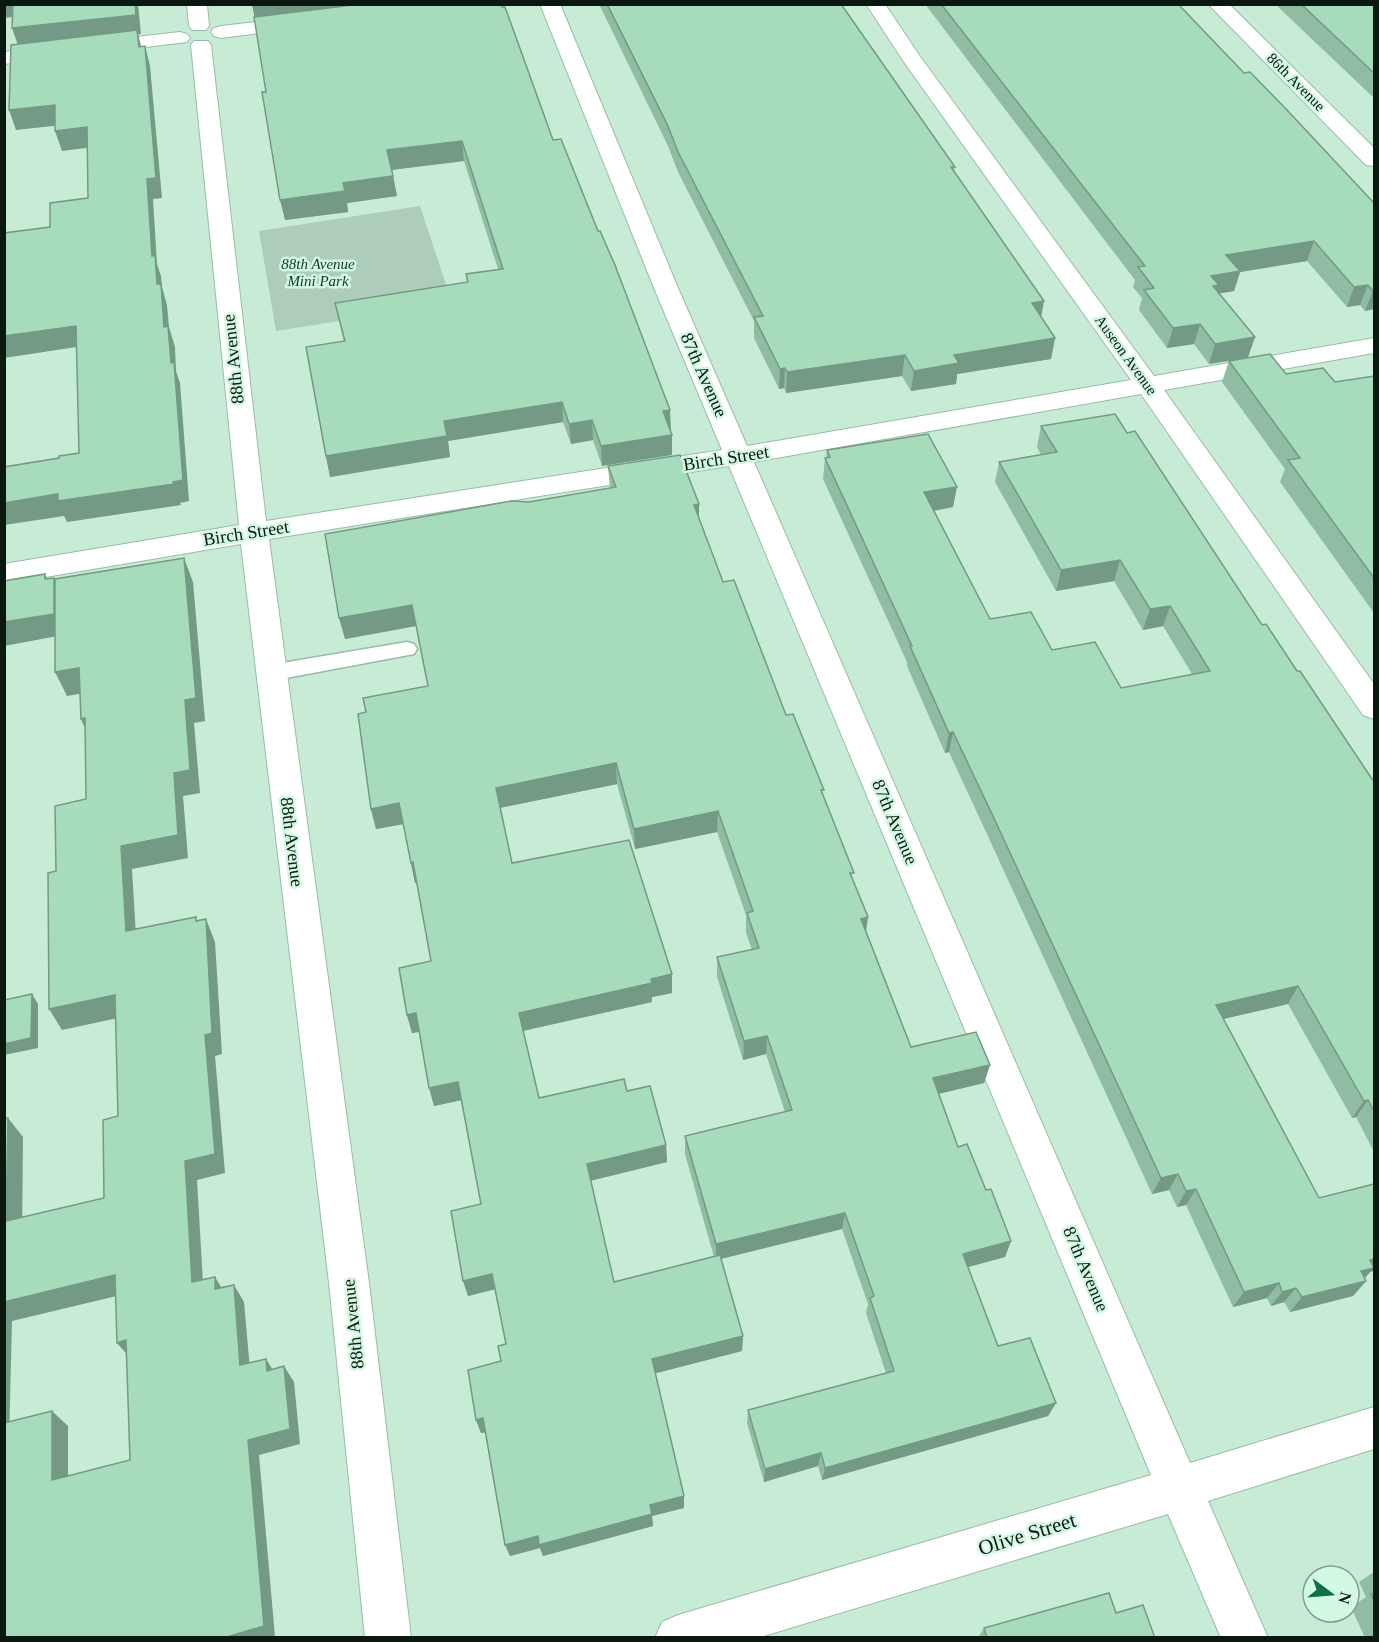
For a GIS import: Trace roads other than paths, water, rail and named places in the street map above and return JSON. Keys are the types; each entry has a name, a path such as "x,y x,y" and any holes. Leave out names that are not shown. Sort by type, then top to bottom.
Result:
{"street":[{"name":"88th Avenue","path":"197,4 233,360 270,673 349,1282 388,1638"},
{"name":"87th Avenue","path":"550,4 666,288 1245,1638"},
{"name":"Auseon Avenue","path":"875,4 1148,384 1374,707"},
{"name":"86th Avenue","path":"1217,4 1374,160"},
{"path":"4,58 324,21"},
{"name":"Birch Street","path":"4,574 254,532 739,456 1374,345"},
{"name":"Olive Street","path":"678,1638 1374,1428"}],"lane":[{"path":"270,673 407,649"}],"park label":[{"name":"88th Avenue Mini Park","path":"318,272"}]}
